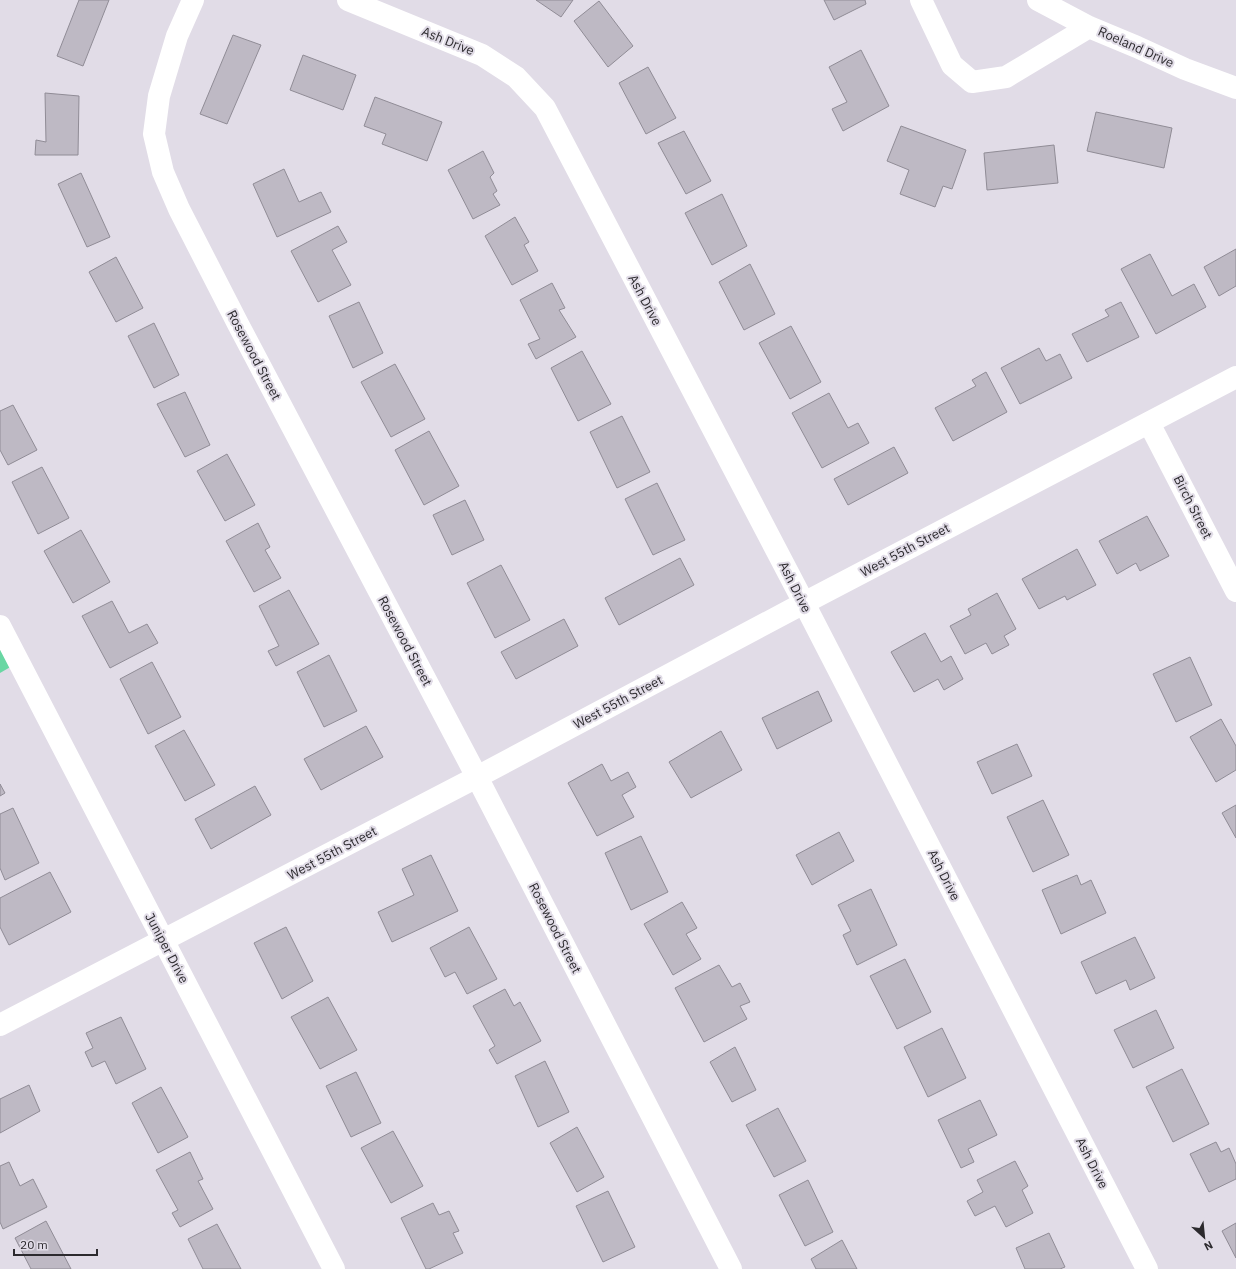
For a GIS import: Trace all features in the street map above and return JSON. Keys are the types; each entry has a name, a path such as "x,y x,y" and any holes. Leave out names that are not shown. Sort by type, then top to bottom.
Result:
{"street":[{"name":"Rosewood Street","path":"193,0 177,36 159,96 154,134 162,172 238,324 477,777 731,1269"},
{"name":"Ash Drive","path":"348,0 482,55 516,77 545,108 804,603 1147,1269"},
{"path":"921,0 952,65 972,82 1006,77 1089,27"},
{"name":"Roeland Drive","path":"1038,0 1089,27 1185,69 1236,88"},
{"name":"West 55th Street","path":"0,1025 477,777 804,603 1236,377"},
{"name":"Birch Street","path":"1149,423 1236,591"},
{"name":"Juniper Drive","path":"0,626 334,1269"}],"green space":[{"path":"0,626 19,662 0,673"}],"building":[{"path":"79,0 109,0 83,66 57,56"},
{"path":"536,0 573,0 561,17"},
{"path":"824,0 865,0 866,4 834,20"},
{"path":"599,1 633,46 608,67 574,21"},
{"path":"233,35 261,45 227,124 200,114"},
{"path":"861,50 889,106 843,131 832,109 847,102 829,67"},
{"path":"303,55 356,75 343,110 290,90"},
{"path":"648,67 676,118 646,134 619,83"},
{"path":"45,93 79,96 78,155 35,155 36,140 46,142"},
{"path":"375,97 442,122 427,161 382,144 386,134 364,126"},
{"path":"1096,112 1172,128 1164,168 1087,151"},
{"path":"901,126 966,150 952,189 943,186 935,207 900,194 909,170 887,161"},
{"path":"684,131 711,181 686,194 658,143"},
{"path":"1054,145 1058,183 987,190 984,153"},
{"path":"483,151 494,173 490,177 497,191 493,194 500,205 473,219 448,170"},
{"path":"284,169 299,202 321,192 331,212 277,237 253,184"},
{"path":"81,173 110,237 87,247 58,184"},
{"path":"722,194 747,246 712,265 685,213"},
{"path":"515,217 529,242 524,245 538,271 512,285 485,236"},
{"path":"338,226 347,242 332,250 351,285 318,302 291,251"},
{"path":"1236,249 1236,286 1219,296 1204,267"},
{"path":"1150,254 1172,296 1194,284 1206,307 1156,334 1121,269"},
{"path":"116,257 143,308 116,322 89,272"},
{"path":"750,264 775,314 744,330 719,282"},
{"path":"552,283 565,308 559,310 576,337 536,359 528,344 540,339 520,300"},
{"path":"359,302 383,353 353,368 329,316"},
{"path":"1121,302 1139,337 1087,362 1072,334 1109,316 1105,310"},
{"path":"154,323 179,375 154,388 128,336"},
{"path":"791,326 821,382 790,399 759,343"},
{"path":"1039,348 1046,361 1060,354 1072,378 1020,404 1001,368"},
{"path":"582,351 611,404 578,421 551,368"},
{"path":"395,364 425,419 391,437 361,382"},
{"path":"986,372 1007,412 953,441 935,408 976,386 972,380"},
{"path":"185,392 210,445 185,457 157,404"},
{"path":"829,393 848,428 858,423 869,443 822,468 792,413"},
{"path":"13,405 37,450 8,465 0,450 0,411"},
{"path":"622,416 650,472 617,488 590,432"},
{"path":"429,431 459,486 424,505 395,450"},
{"path":"894,447 908,473 848,505 834,479"},
{"path":"227,454 255,505 225,521 197,471"},
{"path":"42,467 69,518 38,534 12,482"},
{"path":"657,483 685,540 653,555 625,499"},
{"path":"465,500 484,540 452,555 433,515"},
{"path":"1147,516 1169,556 1140,571 1136,563 1117,574 1099,541"},
{"path":"258,523 270,547 265,550 281,578 254,592 226,541"},
{"path":"81,530 110,582 73,603 44,551"},
{"path":"1077,549 1096,585 1067,600 1065,596 1039,609 1022,579"},
{"path":"680,558 694,585 619,625 605,598"},
{"path":"501,565 530,620 495,638 467,583"},
{"path":"289,590 319,644 276,666 268,651 279,646 259,606"},
{"path":"997,593 1016,629 1004,636 1009,645 992,654 986,643 965,654 950,626 971,615 968,609"},
{"path":"112,601 129,633 147,624 158,643 110,668 82,616"},
{"path":"564,619 578,646 516,679 501,652"},
{"path":"925,633 941,662 951,656 963,679 944,690 938,679 914,692 891,652"},
{"path":"329,655 357,711 324,727 297,672"},
{"path":"1190,657 1212,705 1176,722 1153,674"},
{"path":"152,662 181,717 148,734 120,679"},
{"path":"818,691 832,721 777,749 762,718"},
{"path":"1221,719 1236,746 1236,770 1216,782 1190,737"},
{"path":"366,726 383,757 321,790 304,759"},
{"path":"184,730 215,785 185,801 155,746"},
{"path":"721,731 742,770 691,798 669,762"},
{"path":"1017,744 1032,776 992,794 977,762"},
{"path":"602,764 611,781 628,772 636,787 622,795 634,817 597,836 568,783"},
{"path":"0,784 5,793 0,796"},
{"path":"255,786 271,815 211,849 195,819"},
{"path":"1043,800 1069,855 1033,872 1007,817"},
{"path":"1236,805 1236,838 1222,813"},
{"path":"13,808 39,863 5,880 0,868 0,814"},
{"path":"839,832 854,861 812,885 796,855"},
{"path":"641,836 668,892 631,910 605,853"},
{"path":"431,855 458,911 392,942 378,912 414,895 402,869"},
{"path":"50,872 71,912 9,945 0,927 0,898"},
{"path":"1077,875 1081,885 1091,880 1106,913 1061,934 1042,890"},
{"path":"871,889 897,945 857,965 843,935 851,931 838,905"},
{"path":"682,902 697,928 686,934 701,959 673,975 644,924"},
{"path":"286,927 313,981 282,999 254,943"},
{"path":"469,927 497,979 467,994 455,972 445,977 430,948"},
{"path":"1135,937 1155,978 1130,990 1126,980 1096,994 1081,962"},
{"path":"905,959 931,1012 897,1029 870,976"},
{"path":"719,965 732,987 740,983 750,1002 740,1006 747,1019 704,1042 675,988"},
{"path":"505,989 514,1006 520,1002 541,1041 497,1064 489,1050 495,1046 473,1006"},
{"path":"328,997 357,1050 320,1069 291,1017"},
{"path":"1156,1010 1174,1048 1133,1068 1114,1030"},
{"path":"121,1017 146,1069 116,1084 105,1061 92,1067 85,1052 93,1048 86,1033"},
{"path":"942,1028 966,1078 928,1097 904,1047"},
{"path":"735,1047 756,1090 732,1102 710,1062"},
{"path":"545,1061 569,1112 538,1127 515,1076"},
{"path":"1182,1069 1209,1124 1173,1142 1146,1087"},
{"path":"356,1072 381,1123 351,1137 326,1086"},
{"path":"29,1085 40,1111 0,1133 0,1099"},
{"path":"161,1087 188,1137 158,1153 132,1103"},
{"path":"980,1100 997,1135 968,1149 974,1162 961,1168 938,1120"},
{"path":"778,1108 806,1161 774,1177 746,1125"},
{"path":"577,1127 604,1177 577,1192 550,1143"},
{"path":"393,1131 423,1186 391,1203 361,1148"},
{"path":"1216,1142 1221,1152 1229,1148 1236,1164 1236,1179 1209,1192 1190,1154"},
{"path":"190,1152 203,1179 198,1181 213,1209 180,1227 172,1213 178,1210 156,1170"},
{"path":"1015,1161 1028,1186 1022,1190 1033,1213 1006,1227 995,1206 975,1216 967,1201 983,1192 977,1180"},
{"path":"9,1162 20,1186 33,1179 47,1207 3,1229 0,1222 0,1166"},
{"path":"808,1180 833,1232 805,1246 779,1195"},
{"path":"608,1191 635,1247 603,1262 576,1206"},
{"path":"433,1203 439,1215 449,1211 459,1231 453,1233 463,1253 426,1269 401,1218"},
{"path":"46,1221 71,1269 31,1269 15,1238"},
{"path":"1236,1223 1236,1258 1222,1231"},
{"path":"217,1224 241,1269 203,1269 188,1239"},
{"path":"1049,1233 1065,1267 1060,1269 1025,1269 1016,1248"},
{"path":"842,1240 857,1269 816,1269 811,1259"}]}
